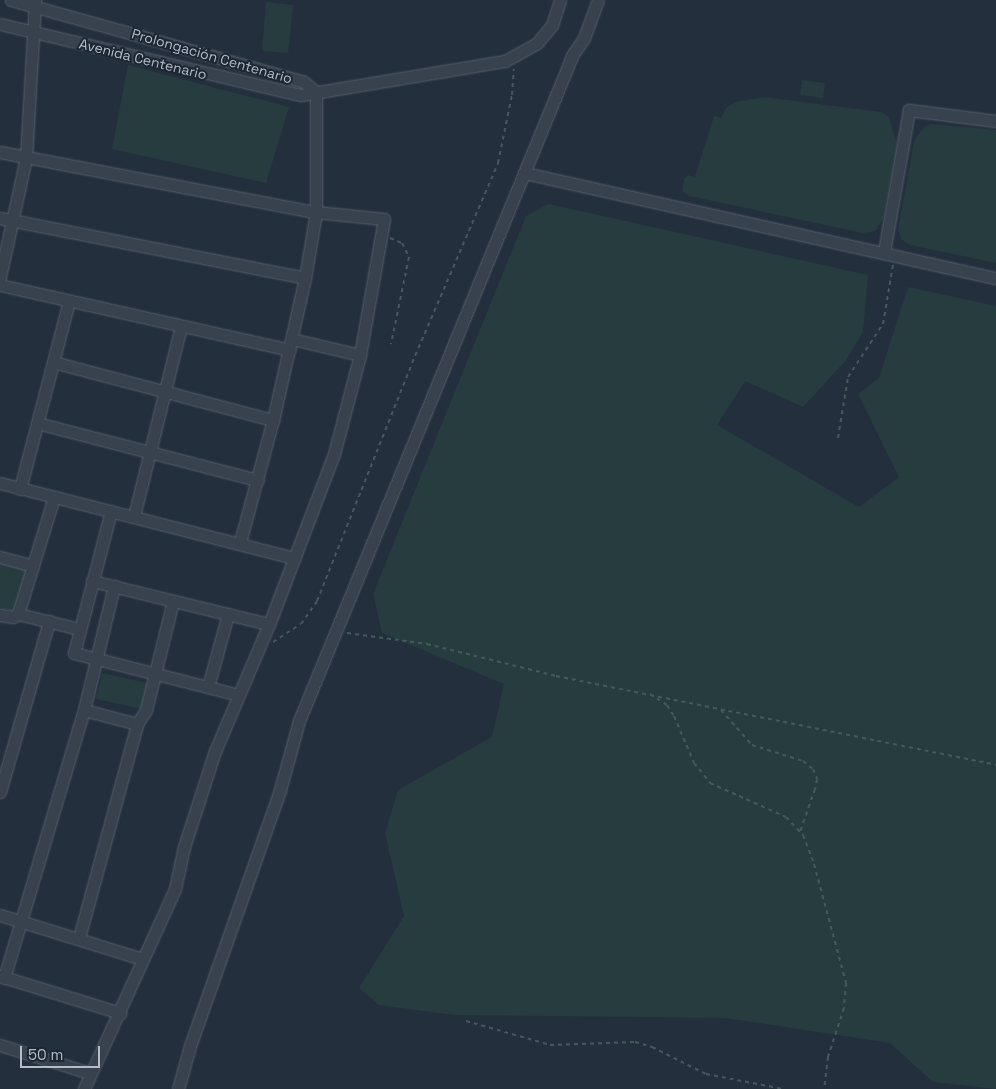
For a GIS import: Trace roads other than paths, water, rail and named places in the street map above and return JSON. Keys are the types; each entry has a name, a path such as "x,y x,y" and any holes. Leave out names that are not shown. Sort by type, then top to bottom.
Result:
{"street":[{"name":"Prolongación Centenario","path":"10,0 34,3 304,82 316,92"},
{"path":"240,542 273,420 305,278 316,212 316,92 514,57 537,43 552,25 560,0"},
{"path":"178,1089 190,1046 280,790 299,721 598,0"},
{"path":"0,277 26,158 34,3"},
{"name":"Avenida Centenario","path":"0,24 301,95 316,92"},
{"path":"890,253 908,110 996,121"},
{"path":"0,152 316,212 384,219 360,355 334,454 196,808 175,889 84,1089"},
{"path":"525,173 996,278"},
{"path":"0,218 305,278"},
{"path":"0,285 181,326 360,355"},
{"path":"20,488 69,301"},
{"path":"134,516 181,326"},
{"path":"53,362 273,420"},
{"path":"36,423 258,480"},
{"path":"0,483 240,542 295,558"},
{"path":"18,614 54,497"},
{"path":"111,511 74,653 239,695"},
{"path":"0,557 33,566"},
{"path":"92,581 269,624"},
{"path":"114,586 84,710 2,977 120,1013"},
{"path":"79,938 137,724 146,710 173,600"},
{"path":"0,615 13,617 18,614 79,629"},
{"path":"208,687 228,614"},
{"path":"0,792 49,621"},
{"path":"84,710 137,724"},
{"path":"0,915 142,959"},
{"path":"0,1045 90,1073"}]}
